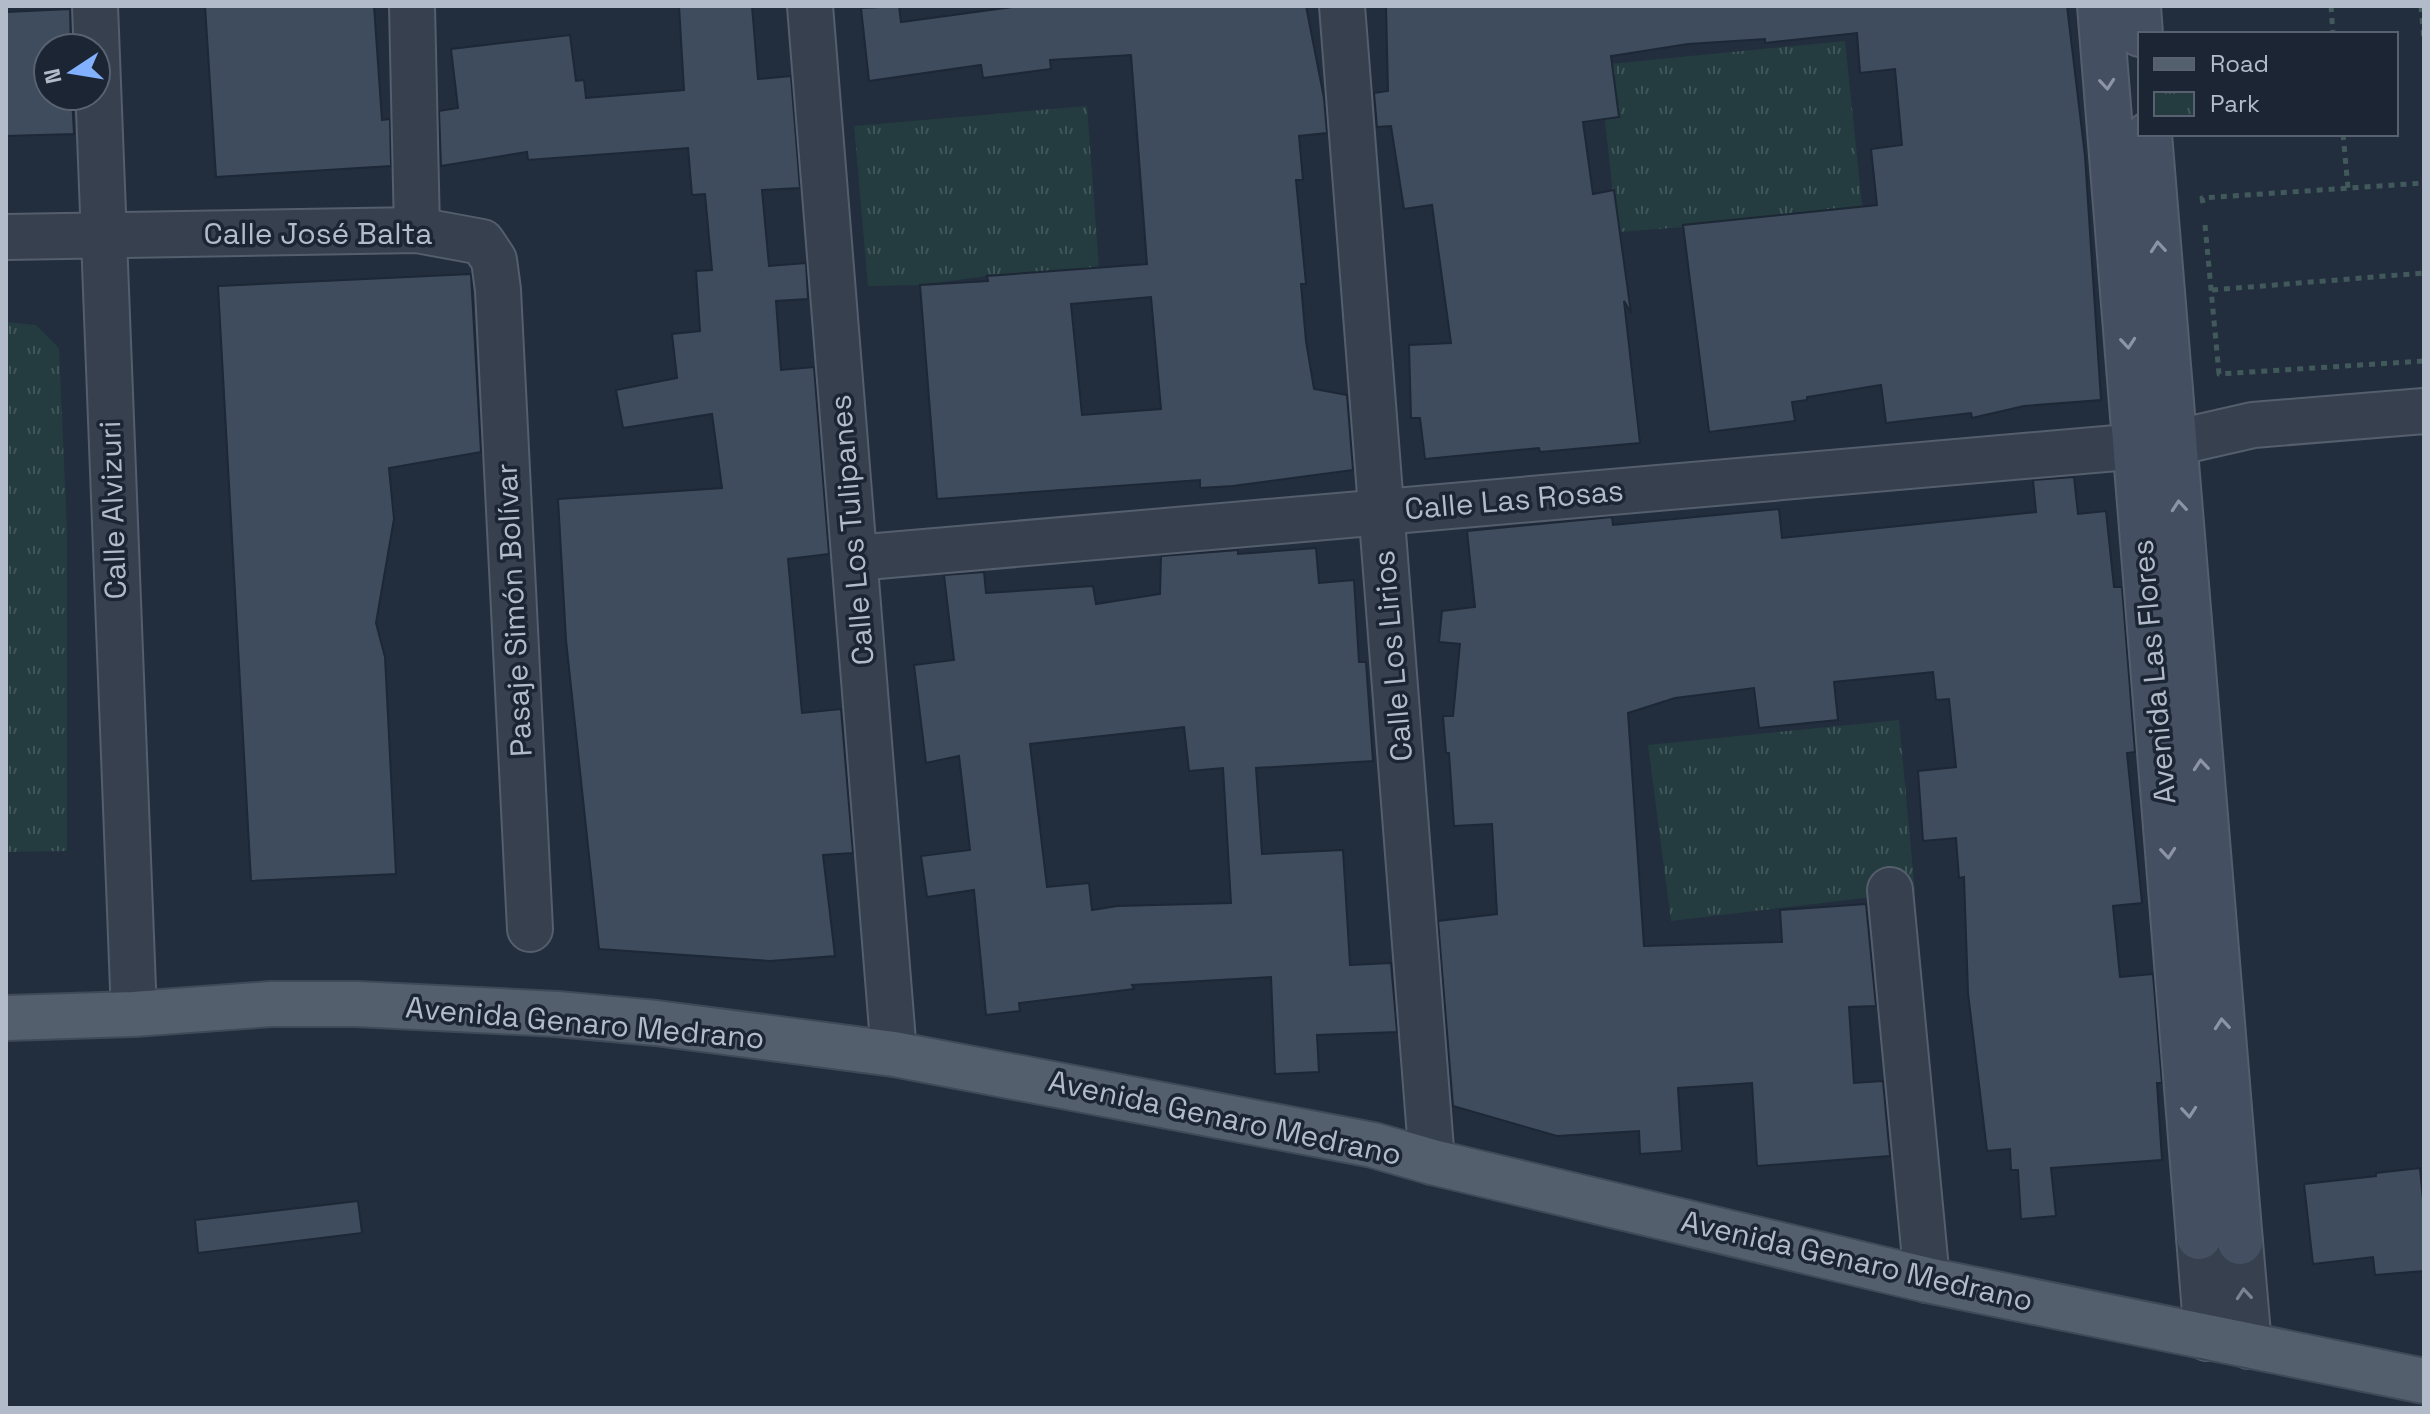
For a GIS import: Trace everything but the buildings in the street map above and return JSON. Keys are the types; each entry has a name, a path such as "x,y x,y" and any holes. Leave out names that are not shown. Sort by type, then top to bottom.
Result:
{"main road":[{"name":"Avenida Genaro Medrano","path":"6,1018 134,1014 271,1004 357,1004 557,1014 656,1023 894,1054 1373,1145 1432,1162 1927,1280 2424,1381"}],"street":[{"name":"Calle Alvizuri","path":"95,6 134,1014"},
{"path":"412,6 417,230"},
{"name":"Calle Los Tulipanes","path":"810,6 894,1054"},
{"name":"Calle Los Lirios","path":"1342,6 1432,1162"},
{"name":"Avenida Las Flores","path":"2100,6 2155,444 2228,1342"},
{"path":"2138,6 2140,32"},
{"name":"Avenida Las Flores","path":"2149,136 2155,444"},
{"name":"Calle José Balta","path":"6,237 417,230 482,242 494,260 498,290"},
{"name":"Pasaje Simón Bolívar","path":"498,290 530,929"},
{"name":"Calle Las Rosas","path":"855,558 2155,444 2253,425 2424,411"},
{"path":"1890,890 1927,1280"}],"path":[{"path":"2331,6 2333,32"},
{"path":"2421,6 2424,41"},
{"path":"2343,136 2348,188"},
{"path":"2424,183 2202,198 2219,374 2424,361"},
{"path":"2212,290 2424,273"}],"green space":[{"path":"1845,41 1863,214 1617,232 1599,65"},
{"path":"1087,106 1099,268 987,276 920,285 868,286 854,126"},
{"path":"6,322 36,325 59,348 67,532 67,851 6,852"},
{"path":"1899,720 1915,892 1671,921 1648,745"}]}
